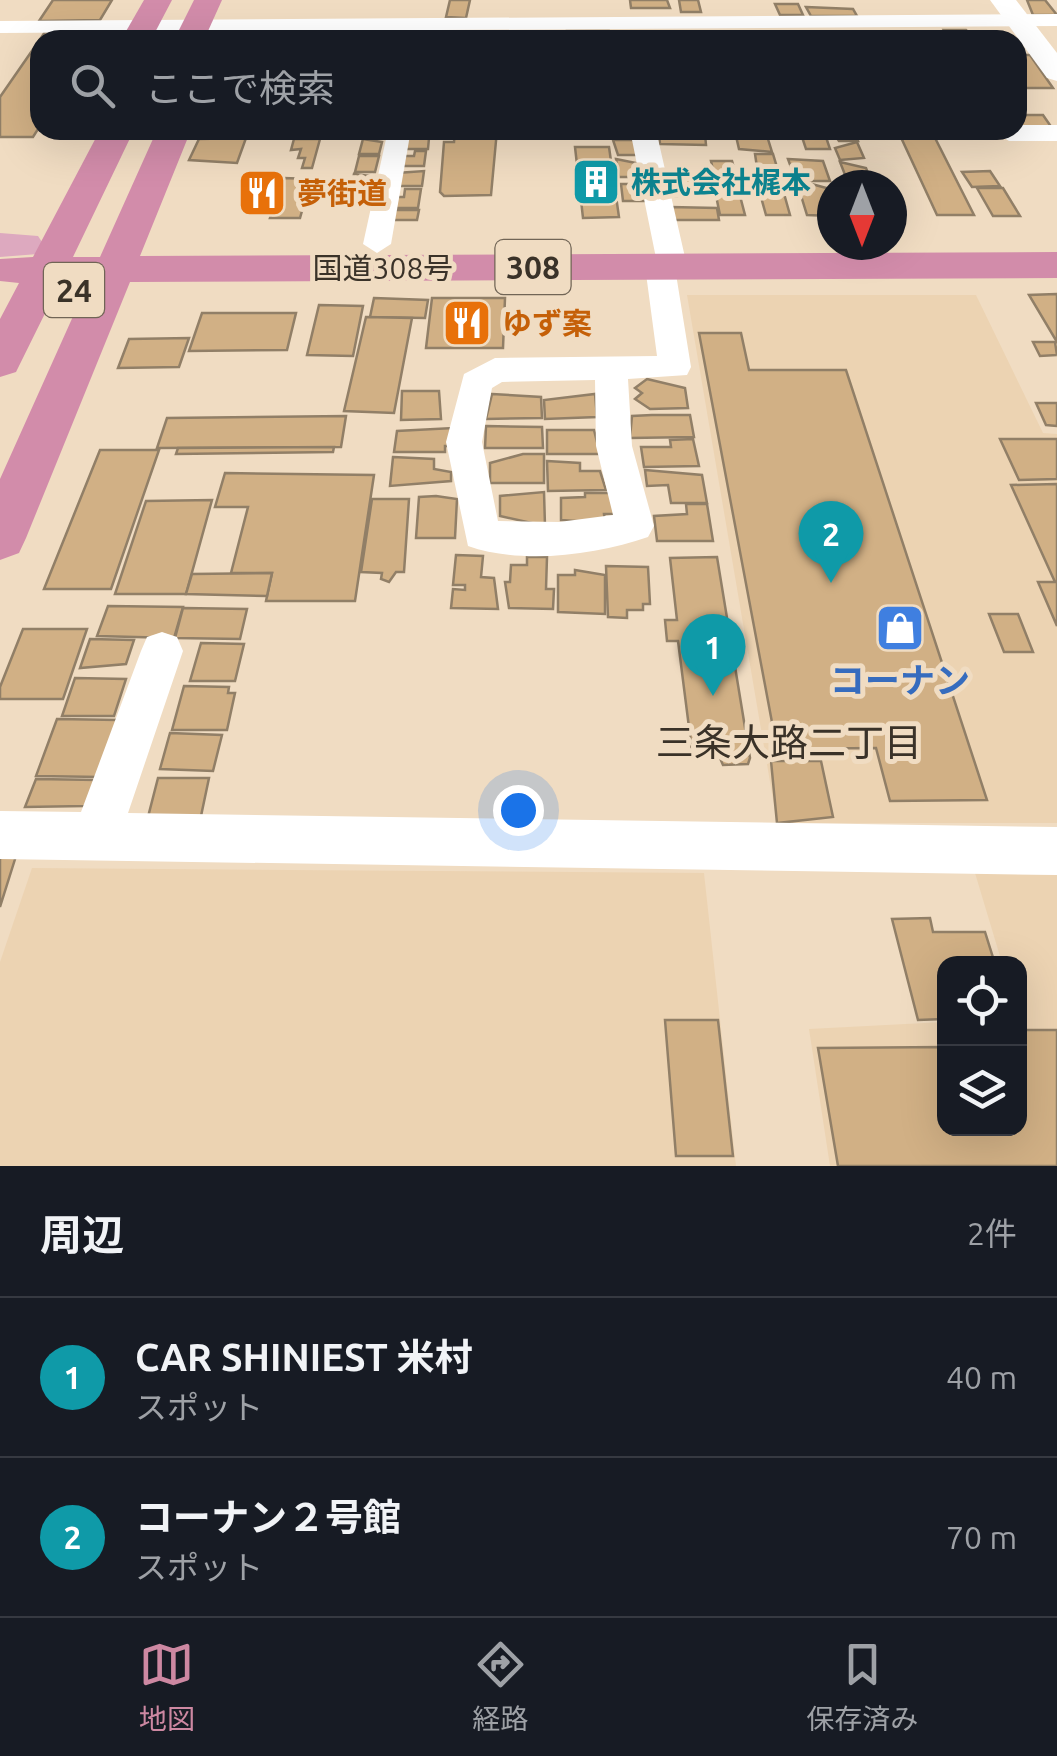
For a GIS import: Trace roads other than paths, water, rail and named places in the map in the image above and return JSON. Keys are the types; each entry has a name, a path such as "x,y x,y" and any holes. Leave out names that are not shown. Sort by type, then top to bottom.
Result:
{"highway":[{"path":"150,26 182,0"},
{"path":"16,260 82,140"},
{"name":"24","path":"0,361 112,140"},
{"path":"16,260 86,225 124,161 156,140"},
{"name":"24","path":"0,450 160,140"},
{"path":"0,538 119,257 161,140"},
{"path":"907,242 1057,240"},
{"name":"国道308号","path":"16,260 376,244 666,259 817,244"},
{"name":"国道308号","path":"16,260 666,259 1057,265"}],"street":[{"path":"0,27 150,26 217,15 620,20 748,10 1011,10 1057,20"},
{"path":"1027,32 1057,72"},
{"path":"1027,133 1057,132"},
{"path":"376,244 396,140"},
{"path":"611,368 614,446 636,526 561,540 482,536 464,442 476,382 495,370 639,367 676,367 666,259 645,140"},
{"path":"96,837 162,651"},
{"path":"0,835 1057,851"}],"place":[{"name":"株式会社梶本","path":"596,182"},
{"name":"夢街道","path":"262,193"},
{"name":"ゆず案","path":"467,323"},
{"name":"コーナン２号館","path":"831,583"},
{"name":"コーナン","path":"900,628"},
{"name":"CAR SHINIEST 米村","path":"713,696"}],"district":[{"name":"三条大路二丁目","path":"789,742"}]}
